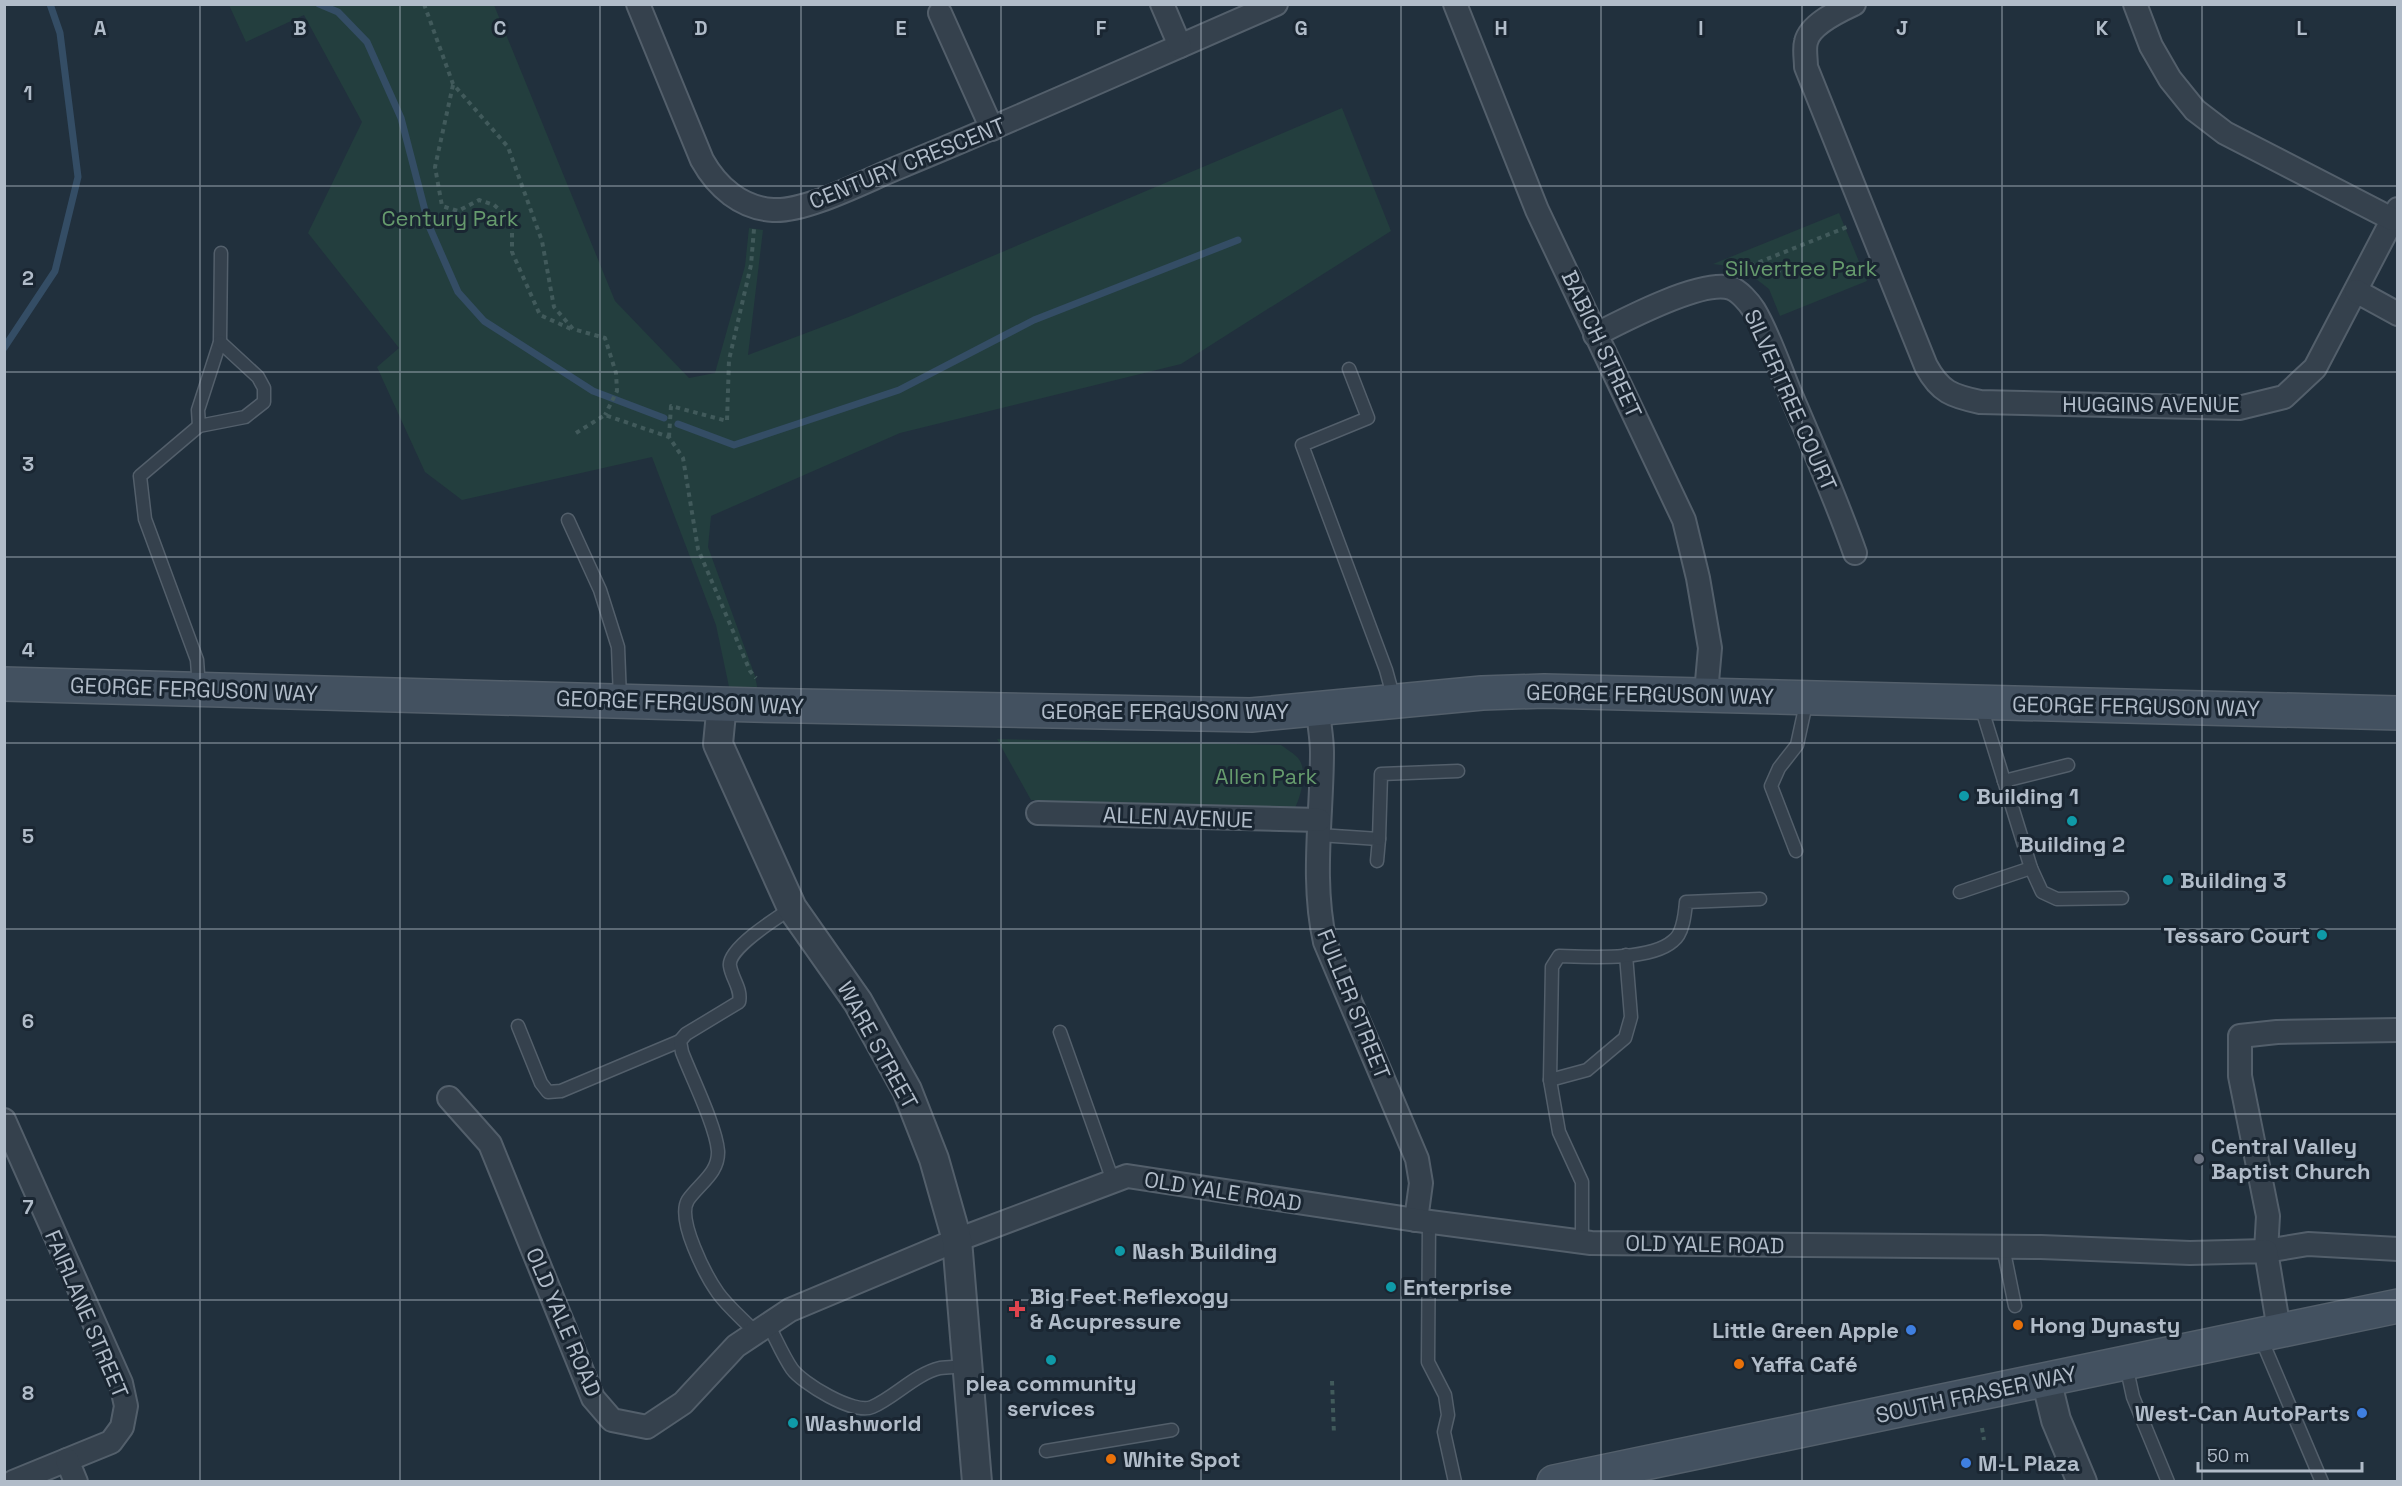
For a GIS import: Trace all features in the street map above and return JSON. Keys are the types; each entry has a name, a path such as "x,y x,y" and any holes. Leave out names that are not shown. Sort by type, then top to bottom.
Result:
{"main road":[{"name":"GEORGE FERGUSON WAY","path":"4,684 1251,715 1515,691 1706,693 1807,698 2397,713"},
{"name":"SOUTH FRASER WAY","path":"1554,1482 2397,1306"}],"street":[{"name":"CENTURY CRESCENT","path":"638,4 702,160 711,176 738,199 755,207 774,210 794,208 992,129 1276,4"},
{"path":"1162,4 1180,46"},
{"name":"BABICH STREET","path":"1455,4 1537,210 1595,335 1668,482 1684,520 1708,630 1710,648 1706,693"},
{"path":"1854,4 1820,23 1806,41 1806,67 1866,219"},
{"path":"2135,4 2151,46 2170,79 2195,110 2225,134 2395,214"},
{"path":"940,13 992,129"},
{"name":"HUGGINS AVENUE","path":"1866,219 1926,366 1942,389 1956,396 1980,402 2238,408 2284,397 2315,368 2395,214"},
{"name":"SILVERTREE COURT","path":"1595,335 1695,290 1714,286 1732,288 1753,309 1763,328 1839,506 1855,553"},
{"path":"2356,291 2397,314"},
{"name":"WARE STREET","path":"722,703 718,744 792,908 858,1002 907,1090 934,1159 957,1240 977,1482"},
{"name":"FULLER STREET","path":"1318,710 1322,751 1319,828 1320,919 1325,942 1417,1159 1421,1183 1422,1221"},
{"name":"ALLEN AVENUE","path":"1038,813 1319,828"},
{"path":"2269,1332 2266,1251 2268,1216 2240,1076 2240,1036 2277,1032 2397,1030"},
{"name":"OLD YALE ROAD","path":"449,1098 490,1144 593,1398 612,1420 647,1427 683,1403 736,1346 790,1310 957,1240 1127,1176 1422,1221 1582,1242 2003,1247 2190,1253 2266,1251 2308,1245 2397,1249"},
{"name":"FAIRLANE STREET","path":"4,1120 121,1383 126,1406 122,1427 111,1442 13,1482"},
{"path":"2046,1379 2056,1420 2082,1482"},
{"path":"67,1460 76,1482"}],"lane":[{"path":"199,426 198,410 220,342 221,253"},
{"path":"199,688 197,660 145,519 140,476 199,426 245,417 264,402 264,388 258,377 220,342"},
{"path":"1349,369 1368,418 1302,445 1386,670 1395,701"},
{"path":"568,520 600,590 618,647 620,700"},
{"path":"1796,850 1771,786 1779,768 1797,745 1807,698"},
{"path":"1980,702 2031,868 2042,892 2057,899 2122,898"},
{"path":"2004,781 2068,765"},
{"path":"1377,861 1381,774 1458,771"},
{"path":"1319,828 1378,839"},
{"path":"1960,892 2031,868"},
{"path":"1582,1242 1582,1182 1559,1132 1550,1080 1552,967 1559,956 1604,958 1626,956 1661,948 1675,940 1684,919 1686,902 1760,899"},
{"path":"518,1026 541,1083 548,1092 561,1091 680,1041 686,1034 739,1002 741,995 730,966 730,959 745,942 792,908"},
{"path":"1550,1080 1587,1070 1625,1038 1631,1017 1626,956"},
{"path":"1060,1032 1113,1181"},
{"path":"680,1041 682,1052 711,1125 718,1151 711,1175 687,1202 684,1212 687,1228 718,1293 762,1329 793,1371 838,1402 852,1408 869,1409 939,1369 967,1366"},
{"path":"1422,1221 1428,1362 1445,1395 1448,1415 1444,1432 1455,1482"},
{"path":"2003,1247 2015,1306"},
{"path":"2269,1332 2322,1482"},
{"path":"2126,1363 2133,1397 2168,1482"},
{"path":"1046,1451 1172,1430"}],"path":[{"path":"424,4 453,84 508,147 542,241 554,307 573,329"},
{"path":"453,84 435,167 442,206 458,211 479,200 495,205 512,221 512,252 540,315 573,329 605,338 616,373 617,391 605,415 576,433"},
{"path":"669,437 671,406 727,421 729,360 751,265 755,207"},
{"path":"1732,288 1742,269 1866,219"},
{"path":"1759,263 1790,278"},
{"path":"605,415 669,437 684,458 698,549 750,671 755,675 757,682"},
{"path":"1332,1381 1334,1435"},
{"path":"1982,1428 1984,1440"}],"green space":[{"name":"Century Park","path":"229,5 494,5 615,301 689,378 715,373 745,266 749,228 763,230 748,355 851,316 1342,108 1391,231 1181,364 900,433 711,516 708,547 755,676 760,701 732,701 716,625 652,457 462,500 425,472 377,367 399,348 308,233 362,122 304,15 246,42"},
{"name":"Silvertree Park","path":"1839,213 1867,281 1780,316 1769,289 1742,268 1713,264"},
{"name":"Allen Park","path":"997,739 1281,745 1301,762 1303,782 1295,808 1031,800"}],"waterway":[{"path":"4,348 55,271 78,177 60,33 50,4"},
{"path":"319,4 338,12 367,42 401,118 429,226 458,292 484,321 593,391 664,418"},
{"path":"678,424 734,445 899,390 1034,320 1238,240"}],"place":[{"name":"Building 1","path":"1964,796"},
{"name":"Building 2","path":"2072,821"},
{"name":"Building 3","path":"2168,880"},
{"name":"Tessaro Court","path":"2322,935"},
{"name":"Central Valley Baptist Church","path":"2199,1159"},
{"name":"Nash Building","path":"1120,1251"},
{"name":"Enterprise","path":"1391,1287"},
{"name":"Big Feet Reflexogy & Acupressure","path":"1017,1309"},
{"name":"Hong Dynasty","path":"2018,1325"},
{"name":"Little Green Apple","path":"1911,1330"},
{"name":"plea community services","path":"1051,1360"},
{"name":"Yaffa Café","path":"1739,1364"},
{"name":"West-Can AutoParts","path":"2362,1413"},
{"name":"Washworld","path":"793,1423"},
{"name":"White Spot","path":"1111,1459"},
{"name":"M-L Plaza","path":"1966,1463"}]}
